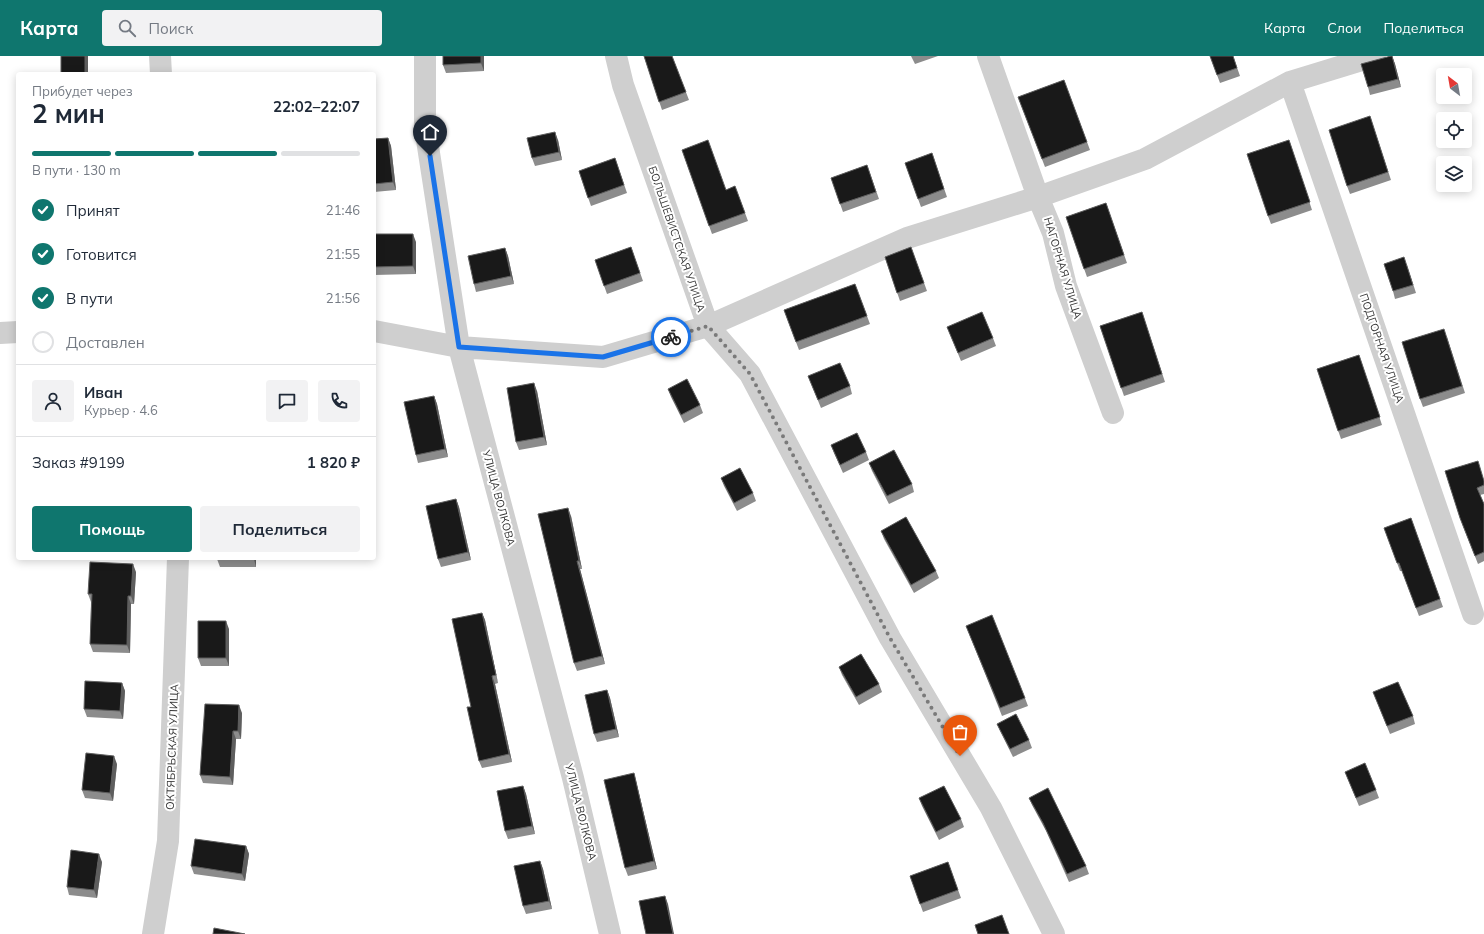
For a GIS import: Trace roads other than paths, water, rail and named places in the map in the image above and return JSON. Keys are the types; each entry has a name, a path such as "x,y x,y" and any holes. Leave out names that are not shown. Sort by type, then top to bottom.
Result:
{"street":[{"path":"160,56 161,72"},
{"name":"УЛИЦА ВОЛКОВА","path":"425,56 426,127 459,347 573,778 610,934"},
{"name":"БОЛЬШЕВИСТСКАЯ УЛИЦА","path":"616,56 623,85 708,326 750,374 890,638 991,808 1054,934"},
{"name":"НАГОРНАЯ УЛИЦА","path":"988,56 1038,197 1053,233 1066,286 1113,413"},
{"path":"376,331 459,347 603,357 708,326 907,238 1038,197 1145,159 1290,82 1375,56"},
{"name":"ПОДГОРНАЯ УЛИЦА","path":"1290,82 1473,614"},
{"path":"0,333 16,332"},
{"name":"ОКТЯБРЬСКАЯ УЛИЦА","path":"153,934 168,841 178,560"}]}
